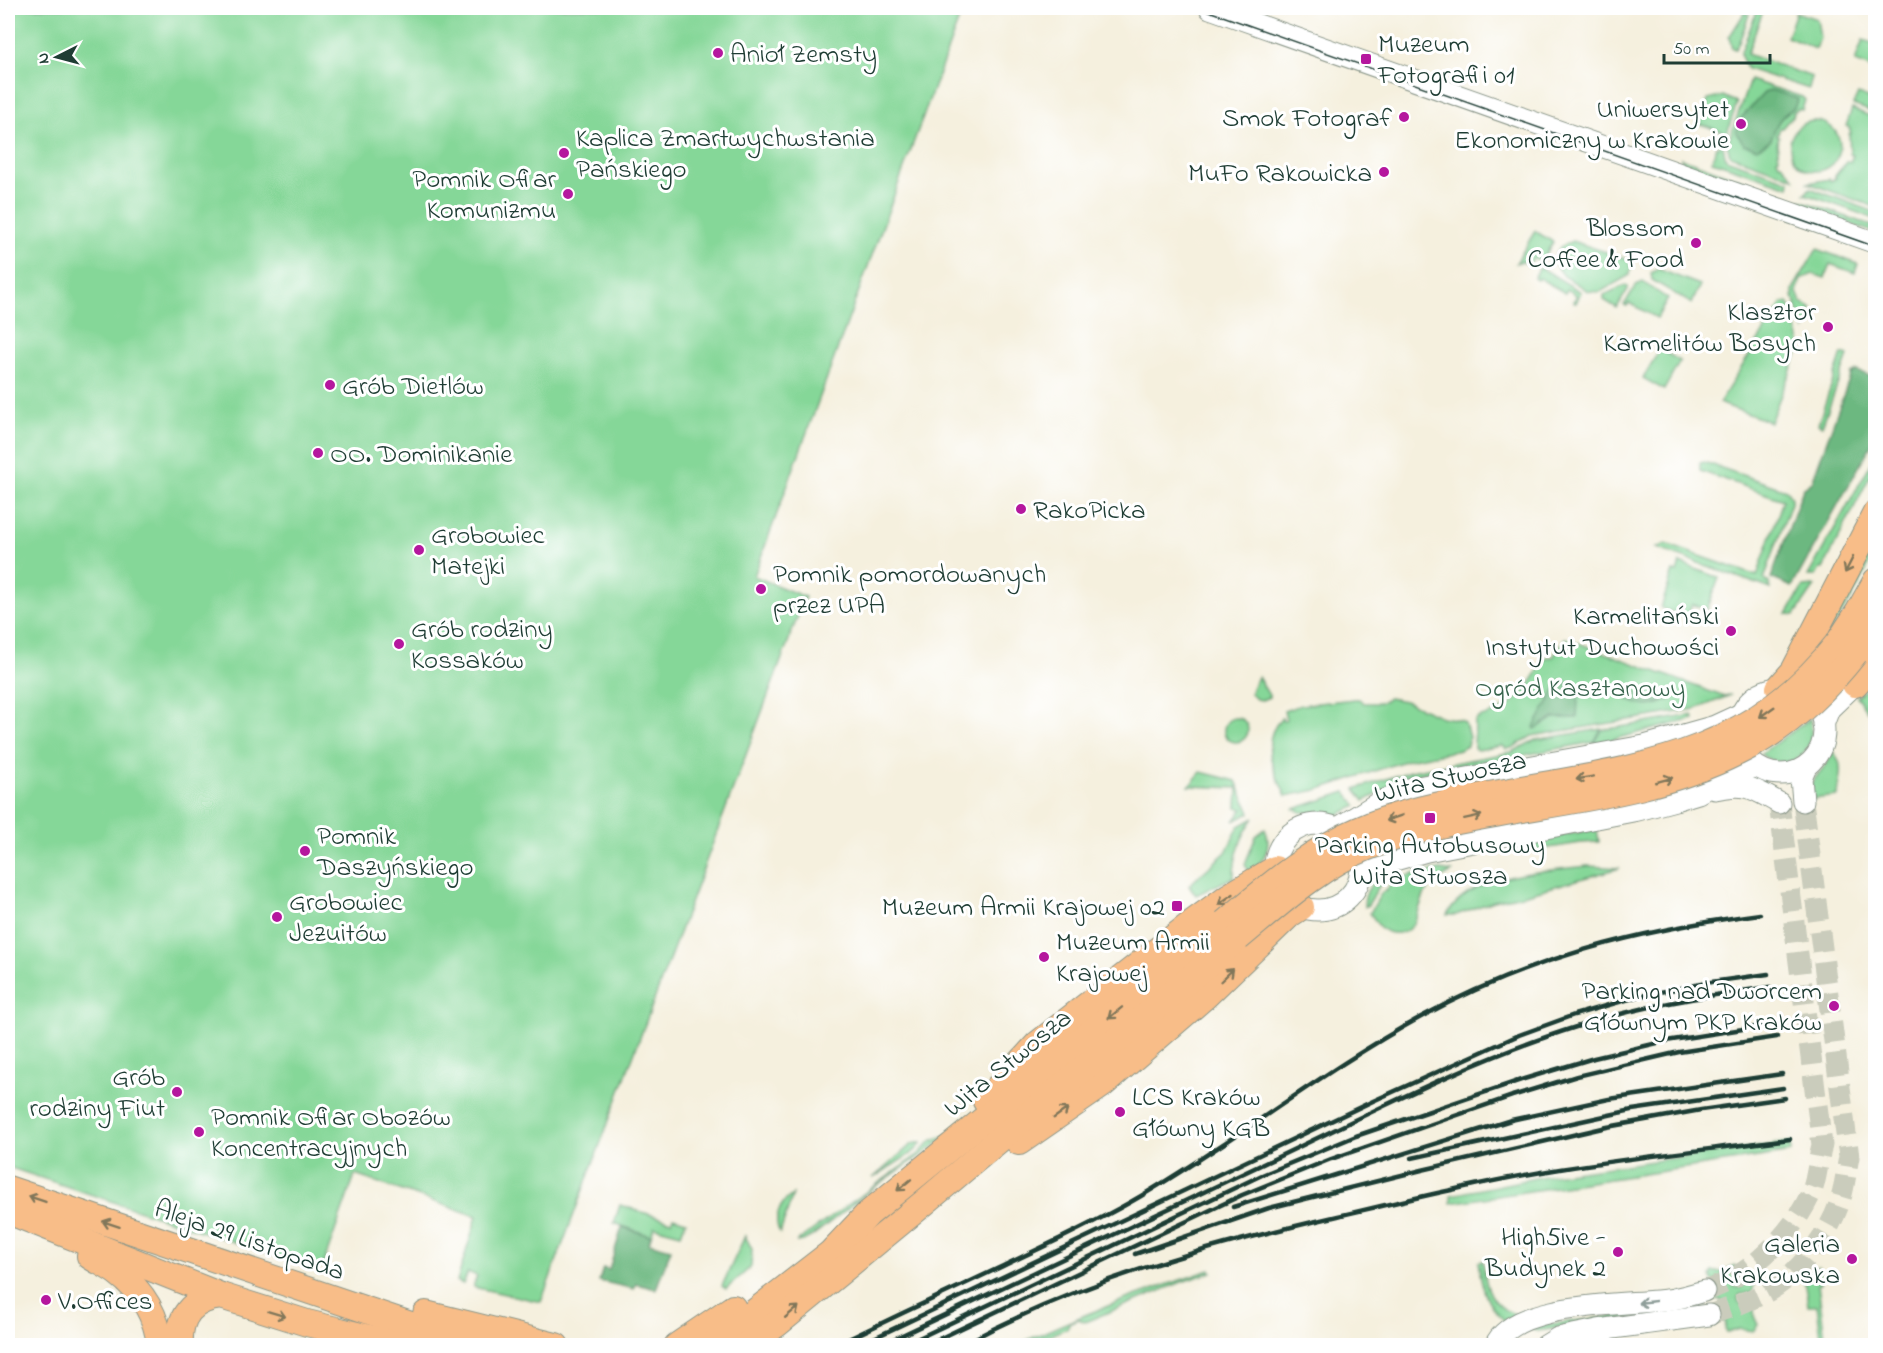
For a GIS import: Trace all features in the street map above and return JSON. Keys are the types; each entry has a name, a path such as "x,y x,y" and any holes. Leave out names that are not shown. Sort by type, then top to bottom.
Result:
{"main road":[{"path":"1779,688 1794,671 1875,513"},
{"name":"Wita Stwosza","path":"1856,652 1858,613 1875,581"},
{"name":"Wita Stwosza","path":"711,1346 831,1253 868,1214 939,1156 1232,930 1330,867 1366,847 1424,828 1646,785 1694,771 1727,758 1767,736 1795,716 1827,687 1856,652 1875,622"},
{"path":"1855,684 1856,652"},
{"path":"939,1156 1038,1044 1203,915 1275,868"},
{"path":"925,1202 976,1171 1103,1084 1205,996 1290,914 1301,907"},
{"name":"Wita Stwosza","path":"744,1346 778,1323 925,1202 1232,930"},
{"name":"Aleja 29 Listopada","path":"8,1189 473,1346"},
{"path":"8,1211 221,1296 307,1323 402,1346"},
{"path":"677,1346 719,1319 814,1247 868,1214"},
{"path":"62,1232 97,1261 118,1272 134,1287 149,1307 159,1337"},
{"path":"159,1337 162,1304 170,1290 182,1281 201,1274 236,1278 262,1273"},
{"path":"180,1346 180,1331 188,1312 202,1299 221,1296"},
{"path":"346,1303 384,1305 556,1346"}],"street":[{"path":"1210,8 1875,243"},
{"path":"1823,724 1829,709 1855,684"},
{"path":"1361,874 1388,862 1427,850 1638,810 1698,793 1742,785 1779,803 1776,784 1746,757 1738,740 1741,713 1748,702 1760,693 1779,688 1797,691 1811,699 1820,711 1823,724 1823,740 1819,753 1806,766 1801,778 1803,801"},
{"name":"Wita Stwosza","path":"1338,828 1378,803 1412,788 1653,744 1715,726 1741,713"},
{"path":"1698,793 1737,771 1761,770 1786,774 1806,766"},
{"path":"1310,825 1329,825 1338,828 1349,836 1357,848 1361,861 1361,874 1352,894 1343,902 1321,910 1301,907 1283,891 1278,880 1275,868 1280,849 1293,832 1310,825"},
{"path":"1495,1346 1502,1334 1518,1322 1545,1312 1673,1299 1704,1291"},
{"path":"1545,1346 1558,1338 1598,1330 1709,1315"}],"green space":[{"path":"8,8 963,8 754,576 805,597 541,1302 473,1287 477,1276 468,1272 463,1284 457,1281 477,1216 355,1175 323,1265 312,1268 8,1167"},
{"path":"1758,8 1764,8 1747,54 1812,77 1809,89 1747,69 1740,54"},
{"path":"1745,12 1749,14 1735,49 1732,48 1729,37"},
{"path":"1796,12 1817,19 1820,38 1816,49 1787,37"},
{"path":"1863,40 1875,44 1875,70 1855,62"},
{"path":"1750,80 1805,100 1802,110 1793,112 1794,114 1780,128 1777,135 1779,136 1777,143 1779,157 1777,158 1779,164 1782,164 1794,178 1730,155 1727,145"},
{"path":"1771,90 1798,99 1794,108 1779,121 1771,140 1757,148 1744,144 1736,133 1741,118 1764,93"},
{"path":"1858,94 1875,101 1875,113 1853,105"},
{"path":"1723,96 1737,103 1727,133 1700,124 1708,100"},
{"path":"1852,109 1875,118 1875,207 1808,183 1829,179 1831,181 1836,178 1835,176 1847,161 1850,162 1853,155 1850,154 1849,134 1851,133 1849,127 1846,126"},
{"path":"1815,121 1829,125 1836,132 1840,146 1836,160 1829,167 1815,171 1801,167 1794,160 1790,146 1794,132 1801,125"},
{"path":"1722,137 1725,139 1723,146 1726,159 1790,181 1789,187 1712,161 1716,146 1719,147"},
{"path":"1681,158 1789,197 1784,200 1683,165"},
{"path":"1810,188 1875,212 1875,219 1805,194"},
{"path":"1800,200 1875,227 1875,233 1801,206"},
{"path":"1535,231 1553,242 1541,262 1533,258 1529,265 1522,261 1516,263"},
{"path":"1572,241 1628,259 1631,267 1630,275 1600,292 1588,291 1564,276 1555,264 1560,247"},
{"path":"1817,249 1858,264 1855,273 1830,264 1825,278 1813,274 1801,279 1797,292 1801,302 1812,309 1805,330 1793,296 1793,289"},
{"path":"1540,267 1581,292 1576,303 1573,301 1577,296 1567,289 1565,293 1539,278 1537,280 1534,278"},
{"path":"1658,269 1700,285 1692,304 1652,280 1651,273"},
{"path":"1643,282 1668,299 1657,318 1629,303 1627,306 1624,305 1636,285"},
{"path":"1625,285 1628,289 1617,308 1604,300 1604,295"},
{"path":"1782,303 1788,303 1790,306 1801,345 1770,422 1719,403"},
{"path":"1660,349 1680,361 1664,390 1643,378"},
{"path":"1842,354 1848,356 1822,426 1818,424"},
{"path":"1857,371 1875,378 1875,438 1792,587 1771,578 1803,489 1812,482 1851,374"},
{"path":"1875,456 1875,466 1823,569 1820,569 1816,576 1808,576"},
{"path":"1704,462 1786,490 1792,498 1764,579 1769,582 1771,589 1656,548 1666,544 1757,576 1783,500 1700,471 1700,463"},
{"path":"1875,533 1874,546 1859,586 1828,633 1825,631"},
{"path":"1680,563 1719,578 1707,610 1692,604 1687,617 1661,608 1673,571 1677,572"},
{"path":"1815,586 1795,615 1787,614 1803,587"},
{"name":"Ogród Kasztanowy","path":"1565,638 1722,696 1731,695 1696,709 1532,736 1512,748 1506,749 1503,746 1477,750 1474,748 1475,722 1478,718 1502,709 1520,696 1546,657 1553,657"},
{"path":"1258,677 1270,697 1262,700 1256,699 1251,694"},
{"path":"1561,680 1582,689 1578,699 1577,718 1554,718 1535,729 1534,727"},
{"path":"1617,685 1658,701 1661,700 1661,696 1671,699 1655,705 1643,706 1616,694 1614,690"},
{"path":"1875,686 1875,705 1868,712 1856,696"},
{"path":"1389,698 1405,701 1442,717 1461,720 1465,723 1469,737 1467,746 1460,750 1408,760 1317,790 1286,796 1273,766 1270,746 1275,727 1282,718 1283,721 1286,719 1284,711 1301,705 1354,699 1359,699 1364,703 1380,703"},
{"path":"1693,715 1694,719 1594,744 1602,730"},
{"path":"1236,718 1245,721 1248,730 1245,739 1236,742 1227,739 1224,730 1227,721"},
{"path":"1810,719 1810,742 1806,751 1799,757 1782,762 1771,760 1760,754"},
{"path":"1601,729 1594,742 1407,777 1407,780 1364,801 1355,789 1411,771 1512,752 1535,740"},
{"path":"1833,752 1840,767 1837,796 1812,799 1812,782"},
{"path":"1201,772 1236,781 1250,813 1234,821 1243,809 1237,808 1238,788 1189,786"},
{"path":"1346,792 1357,806 1337,815 1301,812 1294,809"},
{"path":"1254,818 1239,846 1234,877 1196,895 1189,885 1226,852 1239,826"},
{"path":"1265,829 1268,842 1265,854 1250,873 1245,864 1256,836"},
{"path":"1597,829 1599,842 1524,852 1519,848 1513,849 1520,843"},
{"path":"1588,866 1620,868 1494,901 1456,915 1447,915 1458,901 1491,882 1531,873"},
{"path":"1441,870 1452,872 1426,892 1416,919 1408,930 1390,933 1380,927 1370,913 1382,892 1387,890 1393,880"},
{"path":"1387,873 1368,905 1364,907 1365,896 1370,886"},
{"path":"947,1135 812,1236 796,1242 919,1154 931,1141"},
{"path":"922,1142 915,1151 873,1178 912,1144"},
{"path":"1790,1142 1791,1152 1451,1203 1451,1195 1545,1176"},
{"path":"793,1195 780,1233 777,1222 779,1211 784,1202"},
{"path":"620,1205 671,1221 673,1217 686,1221 681,1234 654,1227 651,1236 614,1223"},
{"path":"622,1227 651,1236 649,1243 671,1249 656,1289 636,1284 634,1289 599,1281 603,1268 609,1270"},
{"path":"745,1236 752,1249 751,1267 726,1289 722,1286"},
{"path":"1483,1261 1490,1294 1498,1305 1516,1315 1505,1321 1493,1308 1486,1294 1478,1262"},
{"path":"1735,1266 1740,1272 1732,1281 1733,1286 1739,1288 1749,1281 1754,1285 1752,1293 1741,1294 1738,1298 1739,1303 1743,1305 1754,1303 1754,1316 1758,1325 1753,1331 1740,1329 1727,1333 1726,1322 1717,1319 1715,1313 1723,1309 1722,1301 1712,1299 1712,1294 1719,1292 1721,1286 1718,1282 1712,1281 1711,1275 1713,1272 1723,1272"},
{"path":"1819,1268 1821,1284 1818,1284 1826,1345 1822,1345 1817,1305 1808,1305 1803,1273"},
{"path":"1210,1270 1212,1272 1085,1322 1079,1319 1070,1322 1067,1328 1026,1345 1017,1345 1064,1324 1112,1304"},
{"path":"1704,1300 1704,1304 1652,1315 1537,1331 1530,1329 1537,1326 1651,1311"}],"tunnel":[{"path":"1709,1315 1762,1295 1781,1283 1803,1263 1830,1225 1841,1198 1849,1157 1803,801"},
{"path":"1704,1291 1742,1273 1778,1242 1788,1230 1812,1191 1822,1145 1779,803"}],"tram line":[{"path":"1200,8 1876,247"}],"railway":[{"path":"834,1346 1124,1206 1212,1152 1350,1059 1462,996 1503,978 1586,949 1671,929 1760,914"},
{"path":"857,1346 1373,1101 1519,1035 1574,1015 1640,996 1768,974"},
{"path":"879,1346 1380,1108 1496,1056 1576,1027 1624,1013 1696,998 1770,987"},
{"path":"902,1346 1262,1175 1356,1136 1524,1079 1594,1058 1666,1041 1775,1024"},
{"path":"924,1346 1242,1195 1331,1159 1512,1096 1577,1076 1679,1052 1777,1037"},
{"path":"1233,1207 1511,1120 1609,1099 1782,1074"},
{"path":"1412,1158 1632,1110 1783,1088"},
{"path":"1135,1254 1269,1208 1422,1170 1607,1127 1785,1098"},
{"path":"960,1346 1052,1302 1098,1284 1192,1253 1288,1228 1532,1174 1790,1139"}],"place":[{"name":"Anioł Zemsty","path":"718,53"},
{"name":"Muzeum Fotografii 01","path":"1366,59"},
{"name":"Smok Fotograf","path":"1404,117"},
{"name":"Uniwersytet Ekonomiczny w Krakowie","path":"1741,124"},
{"name":"Kaplica Zmartwychwstania Pańskiego","path":"564,153"},
{"name":"MuFo Rakowicka","path":"1384,172"},
{"name":"Pomnik Ofiar Komunizmu","path":"568,194"},
{"name":"Blossom Coffee & Food","path":"1696,243"},
{"name":"Klasztor Karmelitów Bosych","path":"1828,327"},
{"name":"Grób Dietlów","path":"330,385"},
{"name":"OO. Dominikanie","path":"318,453"},
{"name":"RakoPicka","path":"1021,509"},
{"name":"Grobowiec Matejki","path":"419,550"},
{"name":"Pomnik pomordowanych przez UPA","path":"761,589"},
{"name":"Karmelitański Instytut Duchowości","path":"1731,631"},
{"name":"Grób rodziny Kossaków","path":"399,644"},
{"name":"Parking Autobusowy Wita Stwosza","path":"1430,818"},
{"name":"Pomnik Daszyńskiego","path":"305,851"},
{"name":"Muzeum Armii Krajowej 02","path":"1177,906"},
{"name":"Grobowiec Jezuitów","path":"277,917"},
{"name":"Muzeum Armii Krajowej","path":"1044,957"},
{"name":"Parking nad Dworcem Głównym PKP Kraków","path":"1834,1006"},
{"name":"Grób rodziny Fiut","path":"177,1092"},
{"name":"LCS Kraków Główny KGB","path":"1120,1112"},
{"name":"Pomnik Ofiar Obozów Koncentracyjnych","path":"199,1132"},
{"name":"High5ive - Budynek 2","path":"1618,1252"},
{"name":"Galeria Krakowska","path":"1852,1259"},
{"name":"V.Offices","path":"46,1300"}]}
